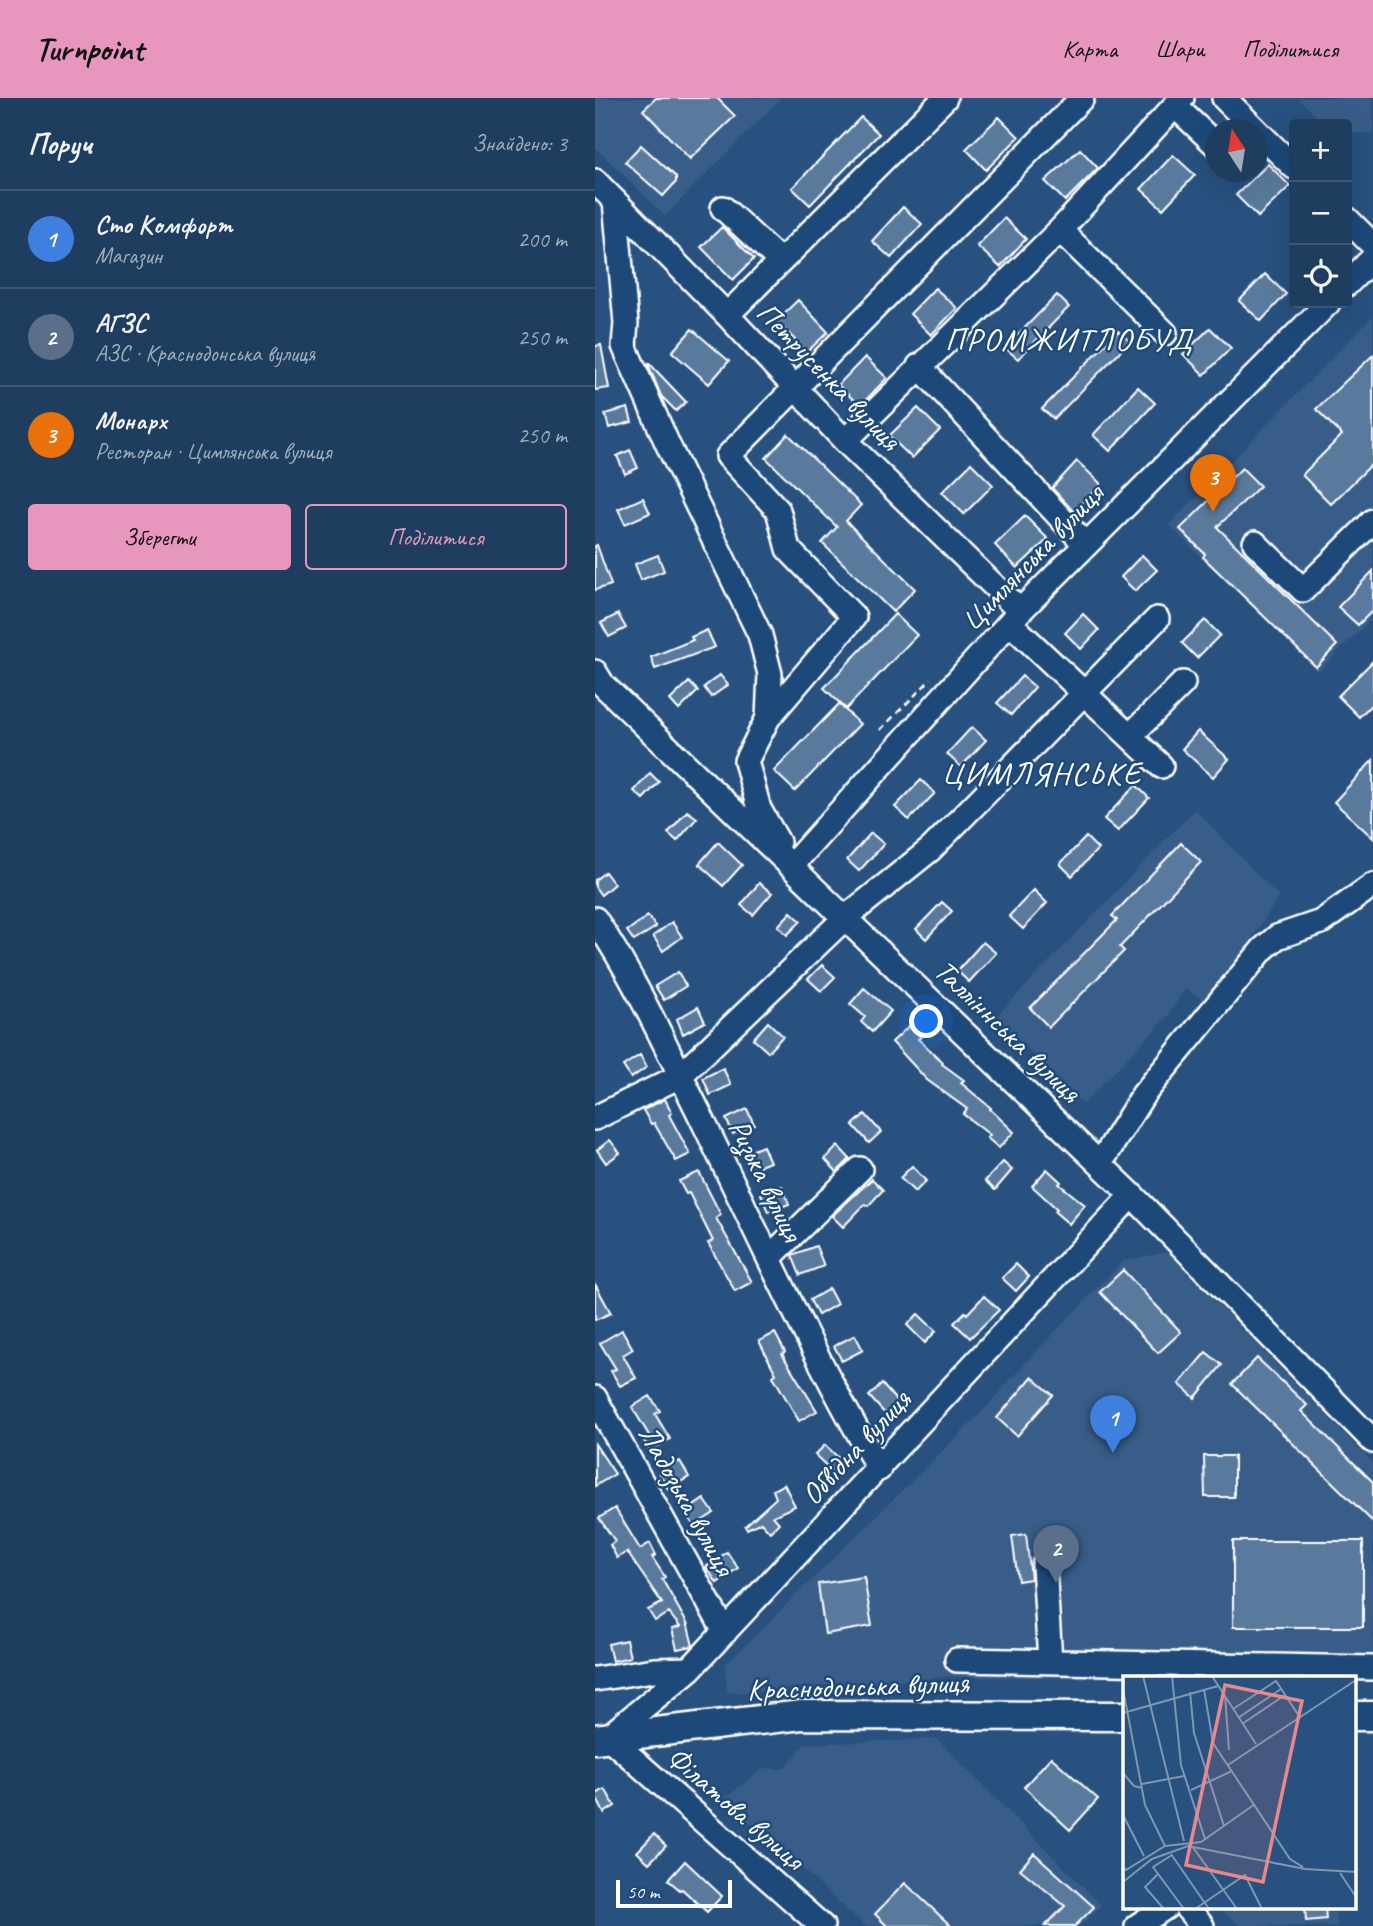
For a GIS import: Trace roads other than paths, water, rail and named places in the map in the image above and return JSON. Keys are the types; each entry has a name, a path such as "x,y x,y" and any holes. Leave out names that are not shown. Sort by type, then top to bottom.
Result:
{"main road":[{"name":"Краснодонська вулиця","path":"601,1738 802,1715 1123,1716"},
{"path":"1355,1716 1373,1716"}],"street":[{"path":"727,315 945,98"},
{"path":"791,866 759,809 746,761 768,718 854,617 788,550 778,510 728,456 1082,98"},
{"path":"1224,98 1246,119"},
{"path":"845,441 1060,230 1178,102 1205,132"},
{"path":"1268,141 1289,162"},
{"name":"Петрусенка вулиця","path":"595,181 727,315 794,389 1015,617 1084,693 1161,765"},
{"path":"615,201 626,323 624,346 667,444 760,635 770,674 768,718"},
{"path":"723,208 780,261"},
{"path":"1352,224 1373,245"},
{"path":"1060,230 1165,333"},
{"path":"1352,279 1373,258"},
{"name":"Цимлянська вулиця","path":"791,866 1015,617 1323,308"},
{"path":"919,366 1086,545"},
{"path":"1255,543 1303,590 1373,521"},
{"path":"595,1118 680,1076 845,918 930,849 1157,619"},
{"name":"Талліннська вулиця","path":"598,682 1132,1195 1373,1441"},
{"path":"1130,736 1183,683"},
{"path":"1100,1164 1143,1095 1263,949 1277,937 1321,922 1373,885"},
{"name":"Ризька вулиця","path":"595,919 614,948 680,1076 842,1406 879,1469"},
{"path":"769,1258 860,1169"},
{"name":"Обвідна вулиця","path":"601,1738 691,1669 1132,1195"},
{"name":"Ладозька вулиця","path":"595,1398 623,1453 725,1632"},
{"path":"1044,1565 1050,1661"},
{"path":"957,1660 1373,1668"},
{"path":"595,1679 653,1670 691,1669"},
{"name":"Філатова вулиця","path":"601,1738 822,1926"},
{"path":"1137,1926 1163,1909"},
{"path":"1189,1909 1202,1926"}],"place":[{"name":"Монарх","path":"1213,512"},
{"name":"Сто Комфорт","path":"1113,1453"},
{"name":"АГЗС","path":"1056,1583"}],"district":[{"name":"ПРОМЖИТЛОБУД","path":"1069,339"},
{"name":"ЦИМЛЯНСЬКЕ","path":"1042,773"}]}
